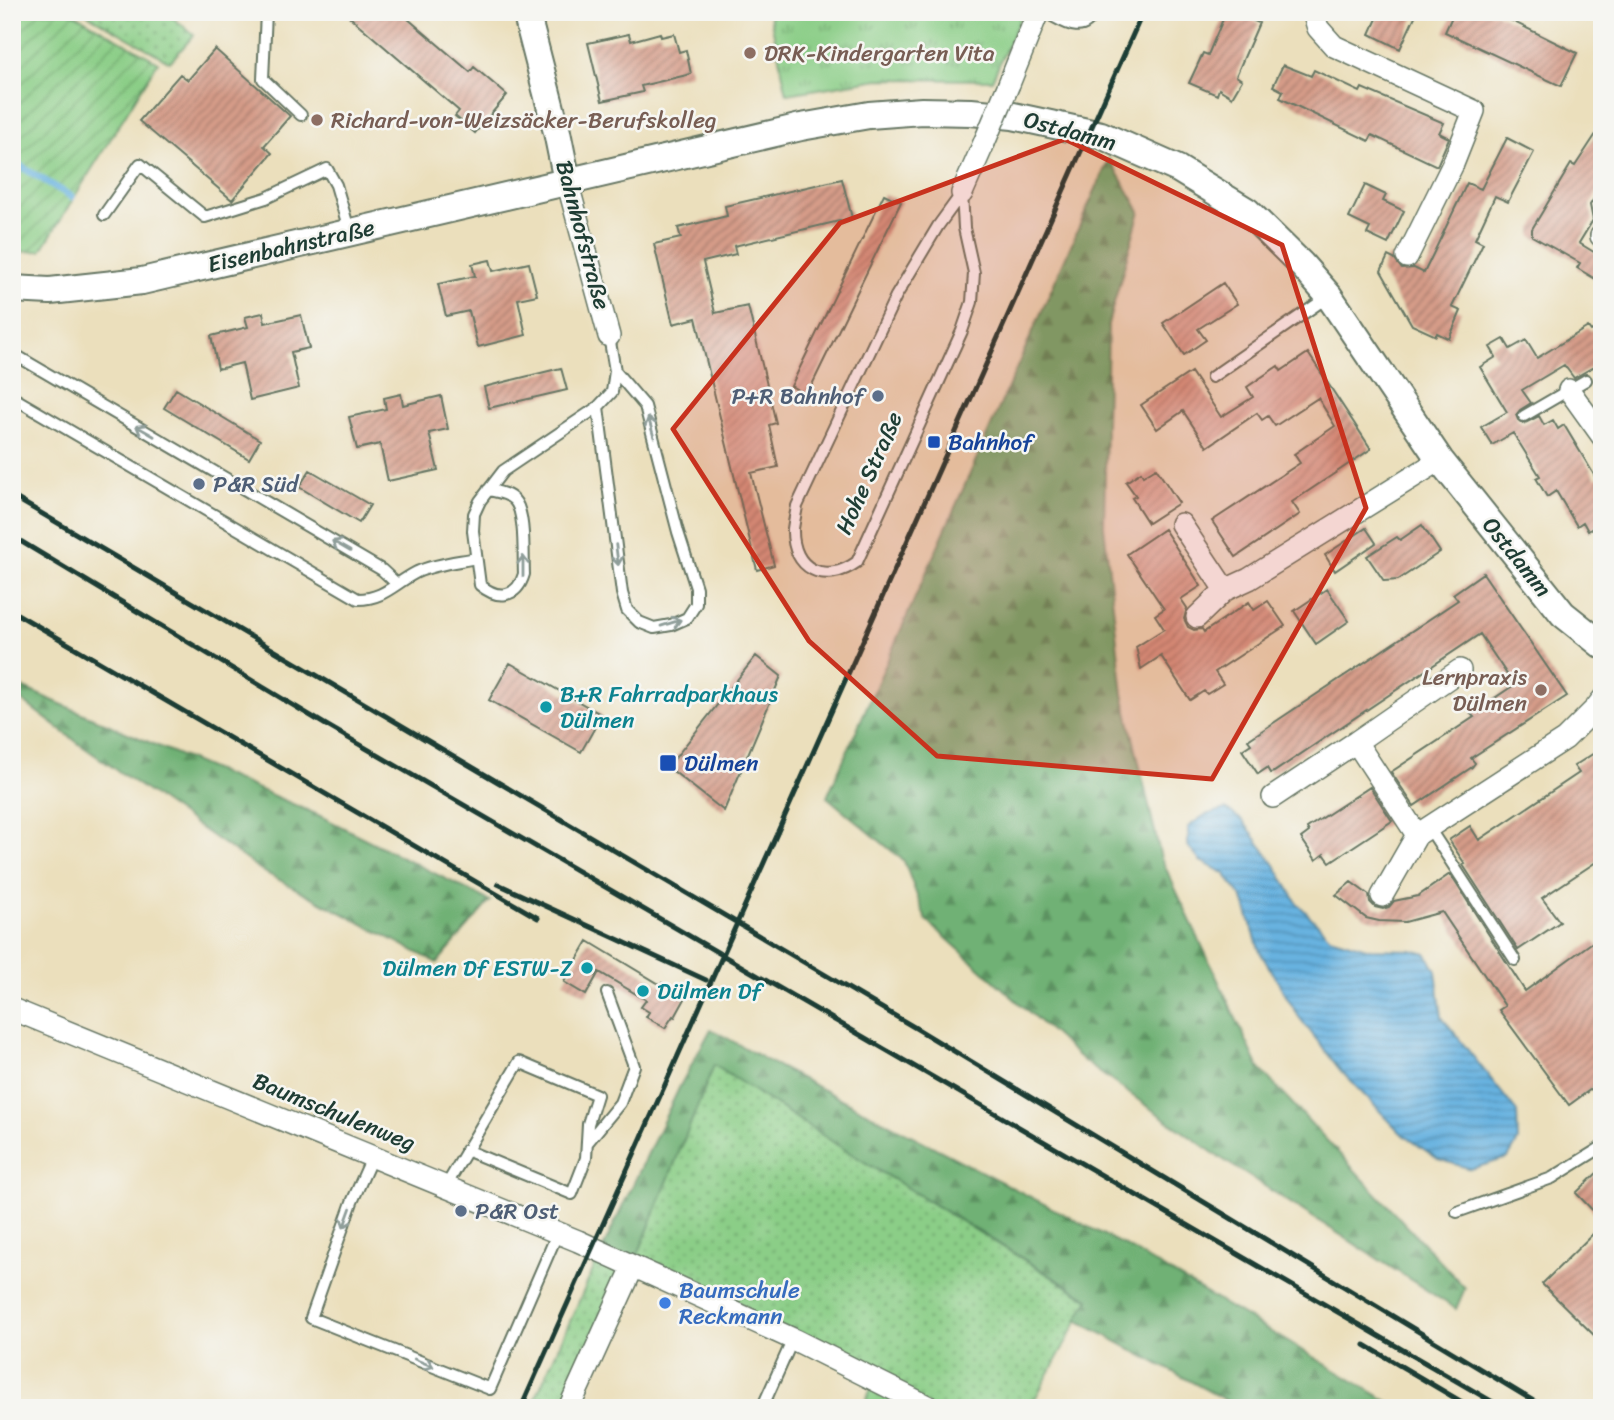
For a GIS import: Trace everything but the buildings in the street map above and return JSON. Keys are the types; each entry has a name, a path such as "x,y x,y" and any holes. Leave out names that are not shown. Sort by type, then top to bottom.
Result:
{"street":[{"name":"Bahnhofstraße","path":"526,12 567,181 609,335"},
{"name":"Hohe Straße","path":"962,193 1038,12"},
{"path":"1313,12 1318,27 1334,46 1474,111 1452,164 1407,257"},
{"name":"Ostdamm","path":"567,181 801,127 922,111 1013,116 1101,135 1178,169 1247,211 1301,264 1329,296 1440,460 1563,614 1602,645"},
{"name":"Eisenbahnstraße","path":"12,289 72,289 142,281 567,181"},
{"path":"1578,385 1602,436"},
{"path":"1197,617 1225,590 1249,579 1440,460"},
{"path":"1181,524 1225,590"},
{"path":"1273,797 1460,670"},
{"path":"1382,896 1423,831 1565,739 1600,710"},
{"path":"1356,742 1423,831"},
{"name":"Baumschulenweg","path":"12,1009 558,1232 793,1339 931,1408"},
{"path":"569,1408 633,1267"}],"lane":[{"path":"266,12 263,79 301,115"},
{"path":"1045,12 1076,26 1090,22 1094,12"},
{"path":"104,215 140,164 205,216 266,198 327,169 336,185 350,233"},
{"name":"Hohe Straße","path":"962,193 964,228 974,272 972,302 962,331 857,562 845,571 835,574 820,573 807,568 797,551 793,530 800,498 896,296 938,226 962,193"},
{"path":"1212,377 1329,296"},
{"path":"488,490 513,499 520,509 524,574 521,584 512,592 500,595 490,593 480,585 474,514 488,490 503,471 598,407 612,392 615,371 609,335"},
{"path":"12,353 382,570 397,584"},
{"path":"598,407 626,610 639,622 654,628 671,625 687,618 696,604 696,588 678,532 645,406 615,371"},
{"path":"1524,415 1578,385"},
{"path":"12,397 358,599 374,599 419,571 476,558"},
{"path":"1423,831 1515,960"},
{"path":"587,1143 620,1103 634,1066 607,993"},
{"path":"446,1186 467,1150 519,1062 597,1095 588,1124 586,1158 572,1194 467,1150"},
{"path":"1457,1212 1552,1178 1602,1147"},
{"path":"373,1155 352,1202 311,1318 490,1389 558,1232"},
{"path":"762,1408 793,1339"}],"highlighted area":[{"path":"1065,139 1282,245 1366,508 1212,779 937,756 809,641 673,429 840,223"}],"green space":[{"path":"12,12 71,12 158,62 41,251 12,252"},
{"path":"83,12 166,12 194,35 170,62"},
{"path":"769,12 1023,12 992,80 879,79 787,94"},
{"path":"1109,159 1140,211 1108,324 1104,526 1123,694 1161,858 1259,1068 1465,1288 1456,1309 1216,1155 1085,1062 926,920 904,861 827,797"},
{"path":"12,683 318,815 490,901 437,963 264,872 82,746 12,693"},
{"path":"711,1029 777,1066 1133,1250 1399,1408 1240,1408 1077,1320 1089,1299 850,1153 714,1065 633,1267 601,1252 680,1086"},
{"path":"714,1064 850,1153 1089,1300 1030,1408 863,1408 874,1381 633,1268 569,1408 531,1408 601,1252 633,1267"}],"water":[{"path":"1226,809 1243,821 1275,865 1297,903 1330,937 1370,949 1412,950 1427,954 1436,971 1442,1017 1517,1112 1518,1141 1508,1158 1471,1169 1438,1159 1401,1133 1341,1071 1299,1017 1260,952 1243,899 1224,873 1200,861 1188,846 1188,827 1205,815"}],"waterway":[{"path":"12,161 72,197"}],"railway":[{"path":"521,1408 1143,12"},
{"path":"12,496 919,1030 1545,1408"},
{"path":"12,536 326,725 1503,1408"},
{"path":"12,611 538,918"},
{"path":"498,884 706,980"},
{"path":"1365,1345 1472,1408"}],"place":[{"name":"DRK-Kindergarten Vita","path":"750,53"},
{"name":"Richard-von-Weizsäcker-Berufskolleg","path":"317,120"},
{"name":"P+R Bahnhof","path":"878,396"},
{"name":"Bahnhof","path":"934,442"},
{"name":"P&R Süd","path":"199,484"},
{"name":"Lernpraxis Dülmen","path":"1541,690"},
{"name":"B+R Fahrradparkhaus Dülmen","path":"546,707"},
{"name":"Dülmen","path":"668,763"},
{"name":"Dülmen Df ESTW-Z","path":"587,968"},
{"name":"Dülmen Df","path":"643,991"},
{"name":"P&R Ost","path":"461,1211"},
{"name":"Baumschule Reckmann","path":"665,1303"}]}
